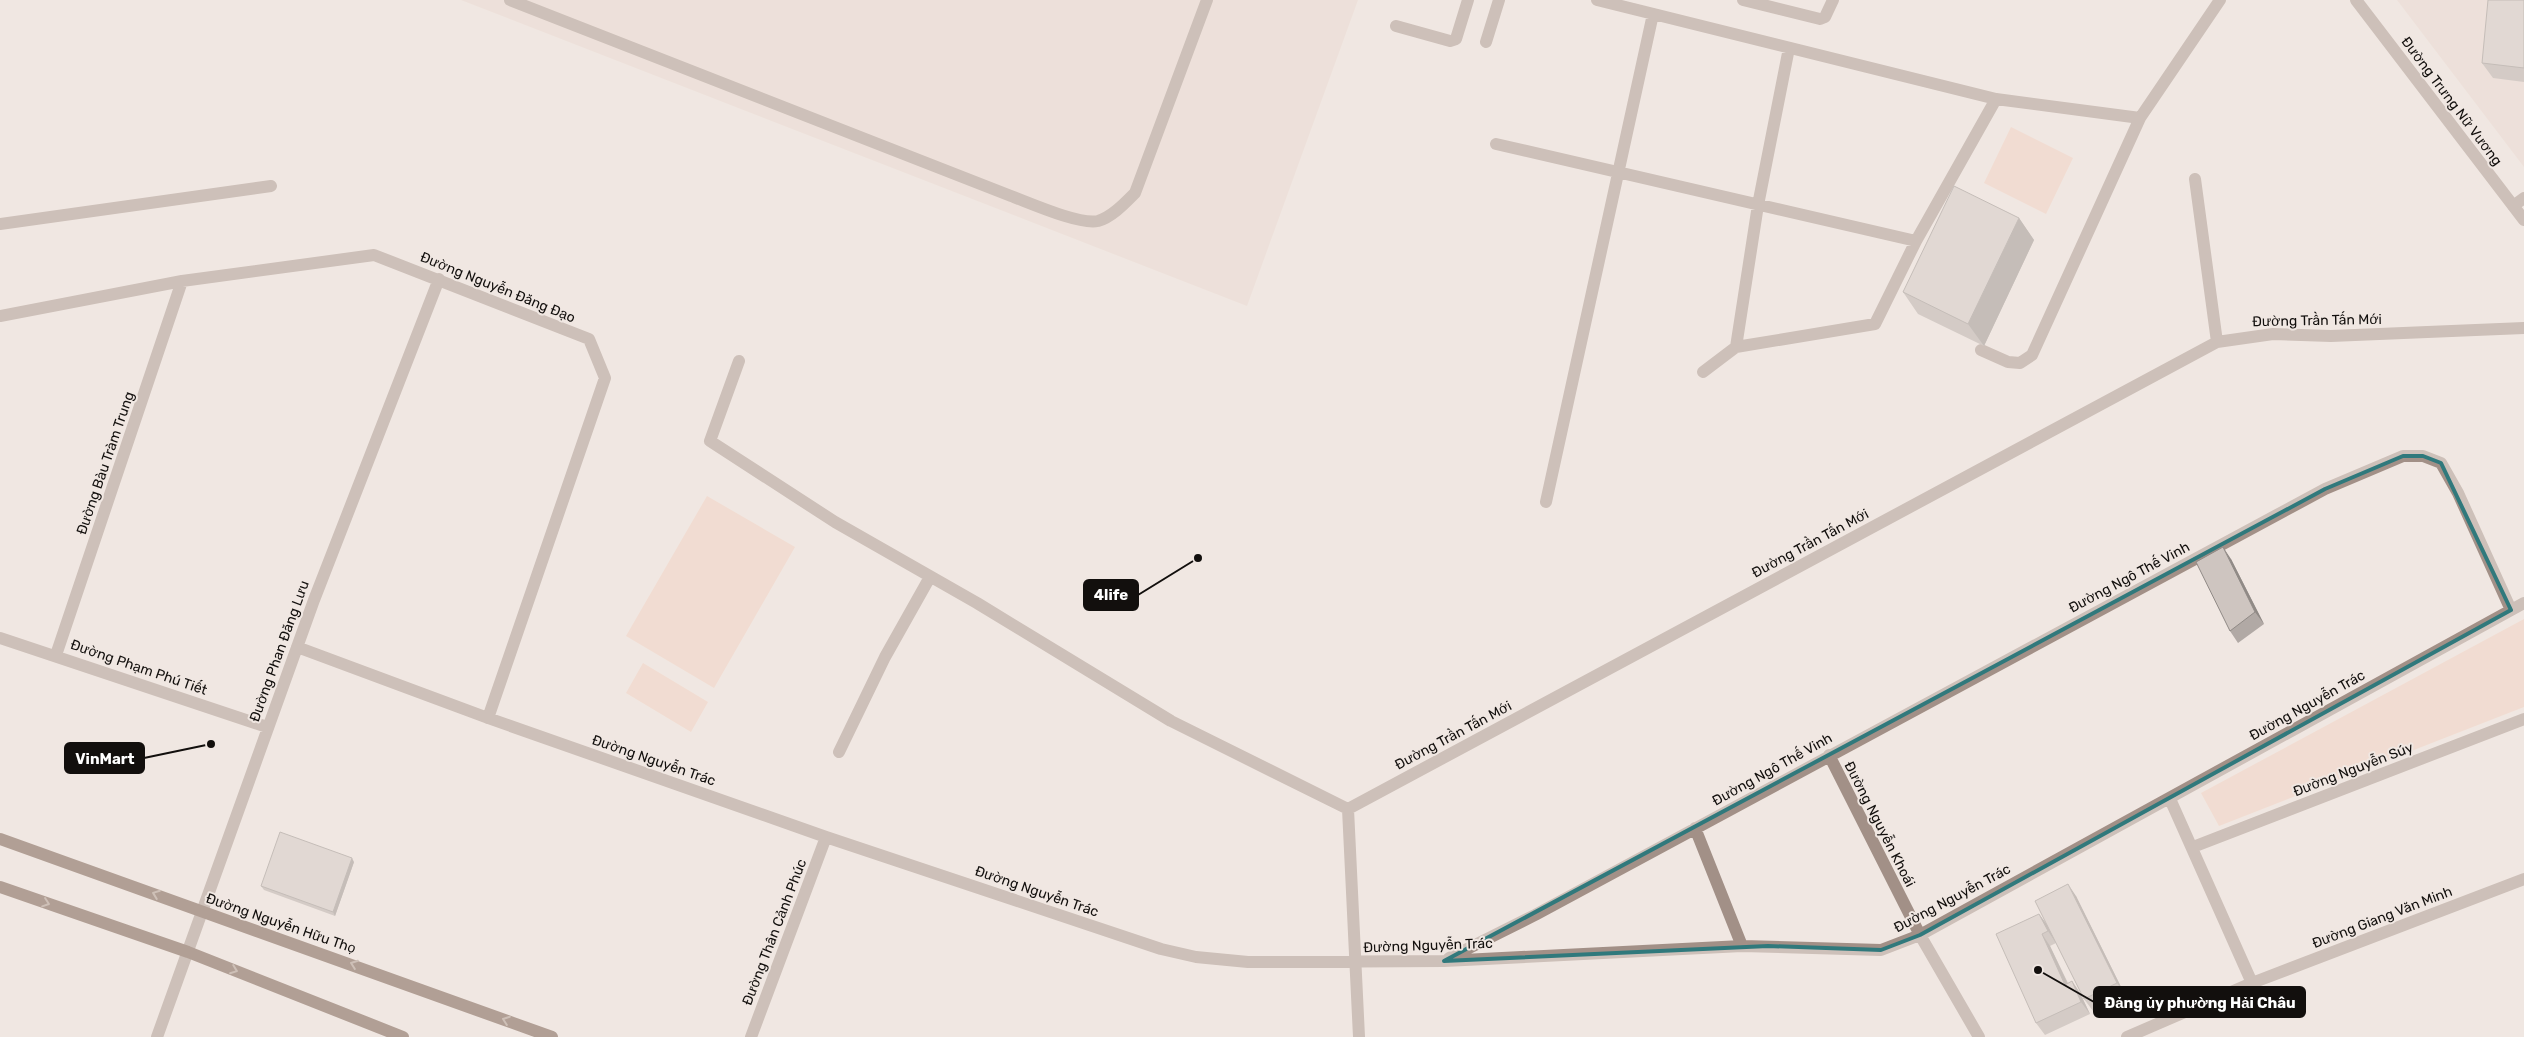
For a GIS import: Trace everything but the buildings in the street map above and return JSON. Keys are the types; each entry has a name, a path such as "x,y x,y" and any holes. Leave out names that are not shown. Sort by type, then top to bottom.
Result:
{"main road":[{"name":"Đường Nguyễn Hữu Thọ","path":"0,839 114,878 202,912 293,942 552,1037"},
{"path":"0,887 188,952 403,1037"}],"street":[{"path":"510,0 1011,196 1069,217 1097,221 1120,209 1135,193 1207,0"},
{"path":"1396,26 1450,41 1456,39 1468,0"},
{"path":"1486,42 1499,0"},
{"path":"1597,0 1996,99 2140,118"},
{"path":"1743,0 1820,19 1825,16 1832,0"},
{"path":"1981,350 2008,362 2020,363 2032,355 2140,118 2220,0"},
{"name":"Đường Trưng Nữ Vương","path":"2356,0 2524,220"},
{"path":"1546,502 1653,14"},
{"path":"1736,347 1758,206 1790,48"},
{"path":"1703,372 1736,347 1875,324 1916,241 1996,99"},
{"path":"1496,144 1618,174 1916,241"},
{"path":"2195,179 2217,342"},
{"path":"0,224 271,186"},
{"path":"2513,206 2524,198"},
{"name":"Đường Nguyễn Đăng Đạo","path":"0,316 182,281 374,255 589,339 605,378 488,718"},
{"name":"Đường Phan Đăng Lưu","path":"157,1037 267,727 439,279"},
{"name":"Đường Bàu Tràm Trung","path":"56,655 182,281"},
{"name":"Đường Trần Tấn Mới","path":"1348,809 2217,342 2273,334 2339,336 2524,328"},
{"path":"739,361 710,441 836,522 977,603 1171,721 1348,809 1359,1037"},
{"name":"Đường Ngô Thế Vinh","path":"1444,960 1695,828 2325,489 2403,456 2423,456 2440,463 2458,493 2511,610"},
{"path":"839,752 885,657 930,577"},
{"name":"Đường Nguyễn Trác","path":"297,647 488,718 826,837 1161,949 1196,957 1248,962 1356,962 1444,960 1742,946 1881,950 1920,935 1953,914 2170,799 2524,603"},
{"name":"Đường Phạm Phú Tiết","path":"0,638 56,655 267,727"},
{"name":"Đường Nguyễn Súy","path":"2193,847 2524,719"},
{"name":"Đường Nguyễn Khoái","path":"1828,755 1920,935 1979,1037"},
{"path":"2170,799 2252,983"},
{"path":"1695,828 1742,946"},
{"name":"Đường Thân Cảnh Phúc","path":"751,1037 826,837"},
{"name":"Đường Giang Văn Minh","path":"2127,1037 2252,983 2524,879"}],"highlighted area":[{"path":"2403,456 2423,456 2441,463 2511,610 1920,935 1881,950 1768,946 1444,961 2325,489"}],"shaded area":[{"path":"461,0 1358,0 1247,306"},
{"path":"2397,0 2524,0 2524,167"},
{"path":"2011,127 2073,158 2046,214 1984,183"},
{"path":"707,496 795,547 714,688 626,636"},
{"path":"2524,619 2524,707 2219,826 2201,793"},
{"path":"643,663 708,702 691,732 626,693"}],"place":[{"name":"4life","path":"1198,558"},
{"name":"VinMart","path":"211,744"},
{"name":"Đảng ủy phường Hải Châu","path":"2038,970"}]}
